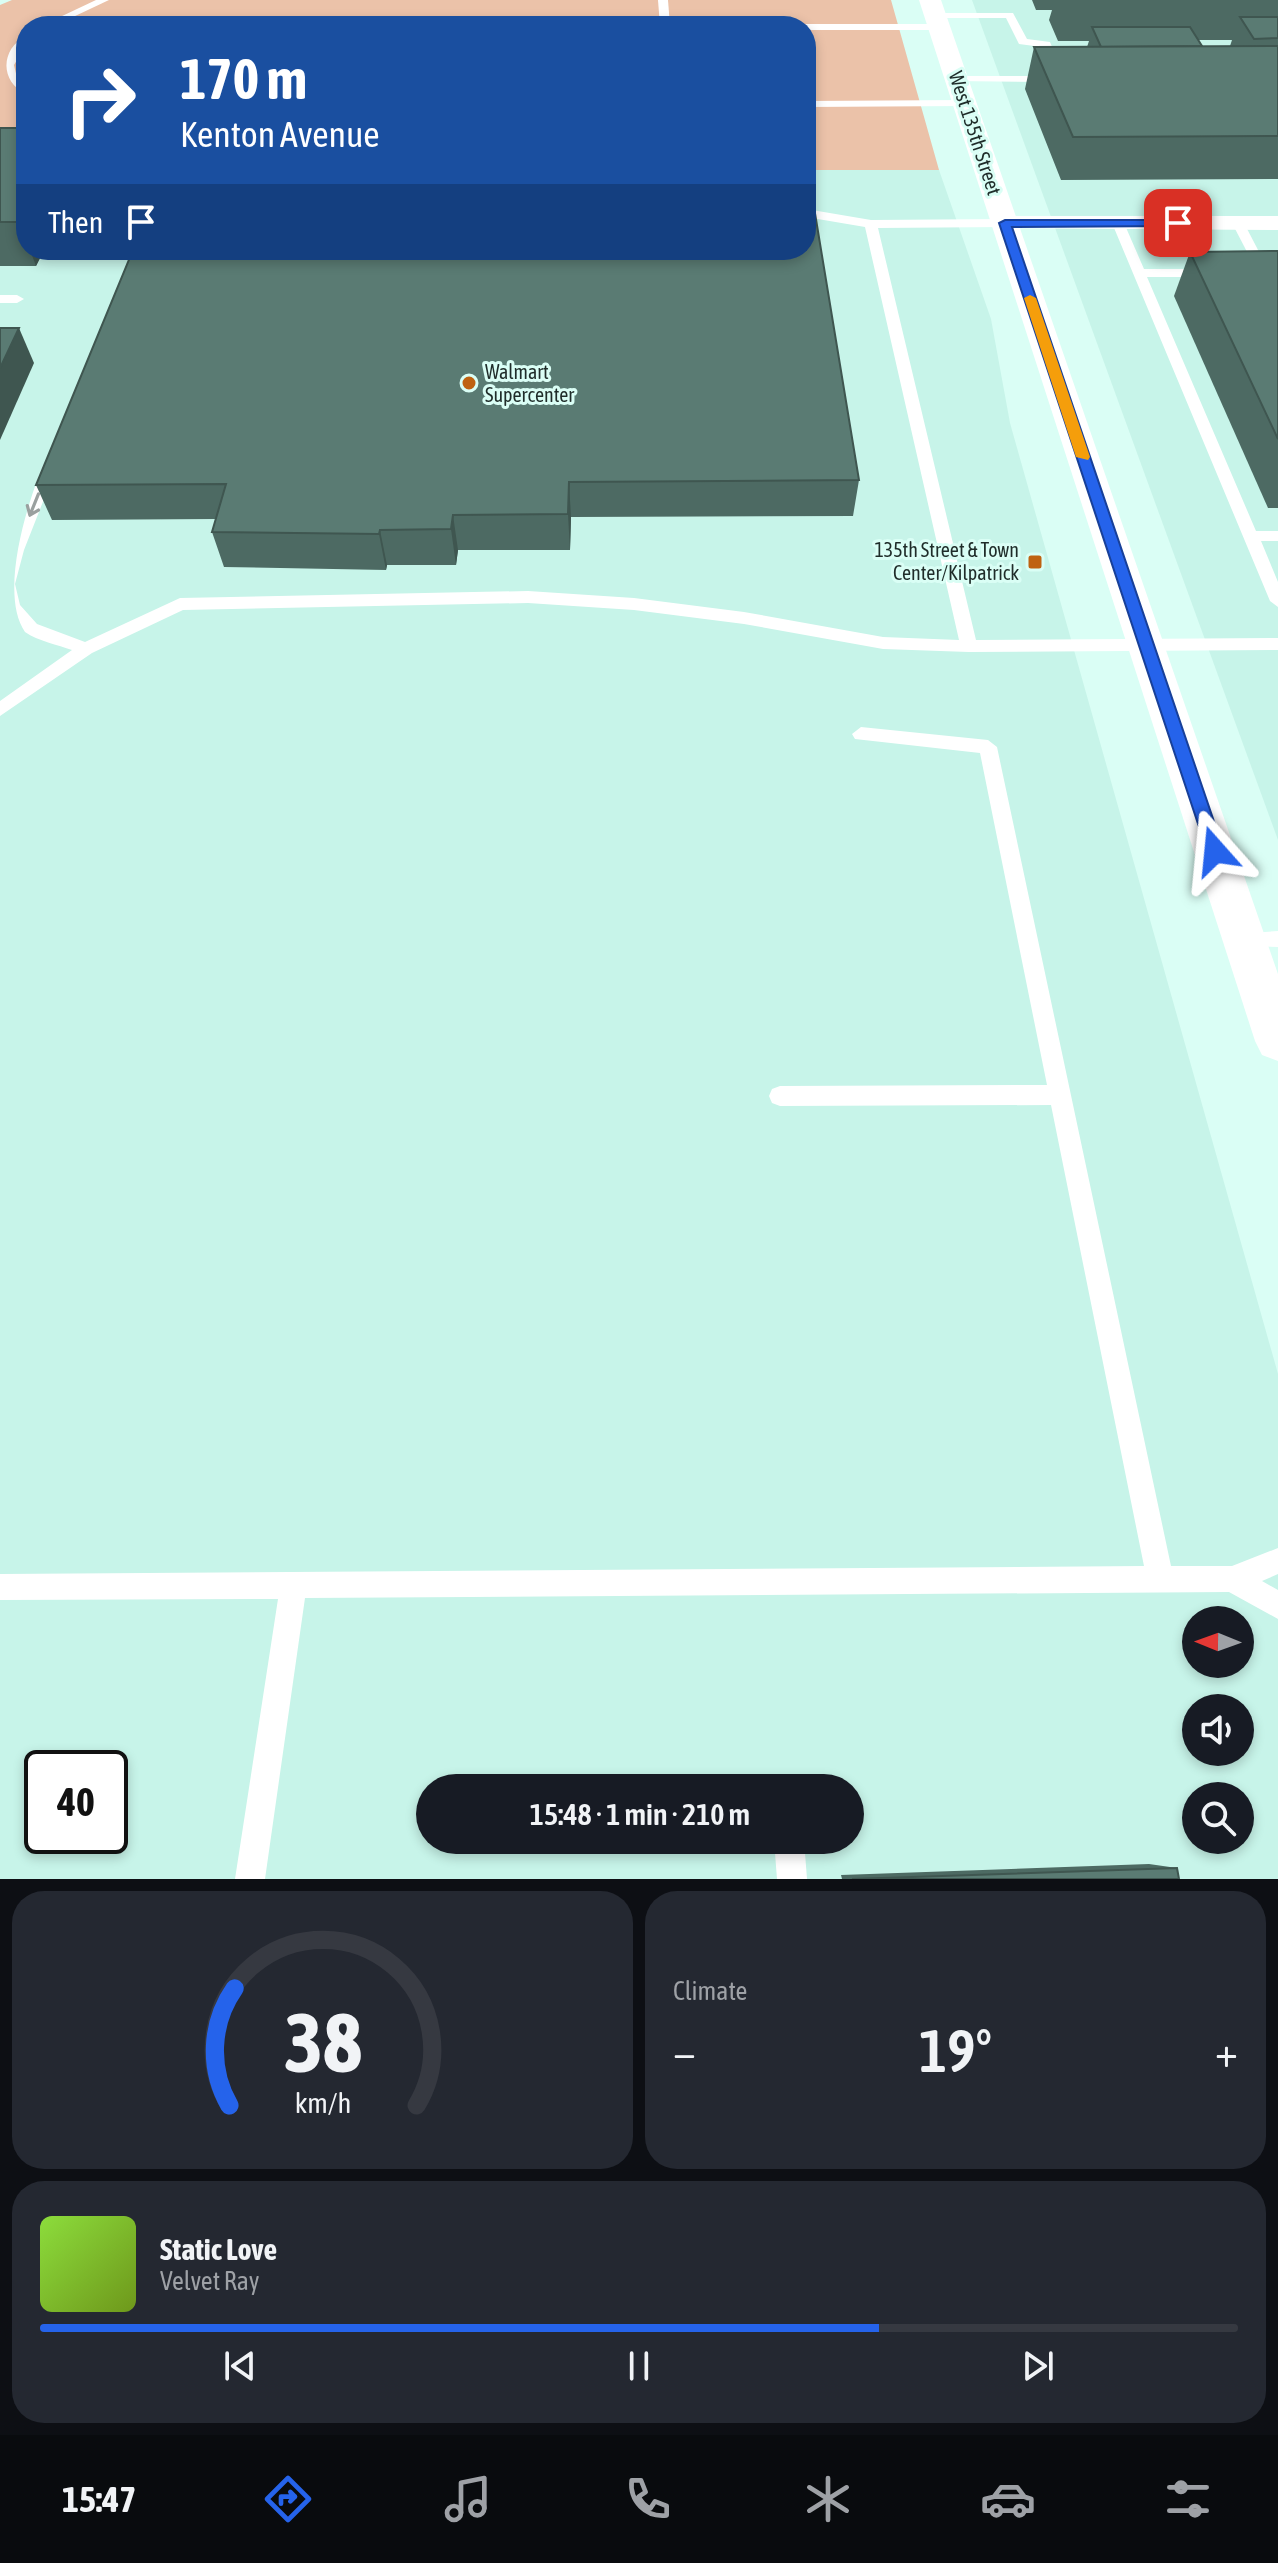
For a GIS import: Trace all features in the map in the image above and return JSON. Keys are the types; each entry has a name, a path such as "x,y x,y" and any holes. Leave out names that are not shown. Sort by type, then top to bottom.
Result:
{"street":[{"name":"West 135th Street","path":"935,14 1146,645 1262,940 1278,1041"},
{"path":"1005,223 1278,223"}],"lane":[{"path":"68,16 104,0"},
{"path":"982,0 988,15"},
{"path":"816,26 935,14 1009,15 1023,42 1046,44 1060,79"},
{"path":"16,50 9,57 8,68 16,82"},
{"path":"816,103 1073,79"},
{"path":"816,215 871,224 1005,223"},
{"path":"1118,223 1278,601"},
{"path":"1238,223 1263,273"},
{"path":"871,224 969,646"},
{"path":"1139,273 1217,273"},
{"path":"0,299 17,299"},
{"path":"53,456 16,550 7,584 12,607 31,628 86,649"},
{"path":"1251,536 1278,536"},
{"path":"0,710 86,649 180,604 528,597 634,604 744,618 883,643 969,646 1278,644"},
{"path":"861,734 988,747 1160,1579"},
{"path":"780,1096 1061,1095"},
{"path":"0,1587 1232,1579 1278,1561"},
{"path":"1232,1579 1278,1605"},
{"path":"250,1879 294,1584"},
{"path":"790,1854 792,1879"}],"shaded area":[{"path":"12,0 891,0 939,170 816,170 816,16 16,16 16,170 0,170 0,5"},
{"path":"972,0 1278,0 1278,840"},
{"path":"0,170 16,219 16,260 816,260 816,170 939,170 991,319 1010,423 1278,1374 1278,1879 0,1879"}],"building":[{"path":"1240,17 1278,17 1278,38 1254,39"},
{"path":"1092,27 1190,27 1202,46 1101,47"},
{"path":"1278,46 1278,136 1073,137 1034,47"},
{"path":"0,128 16,128 16,222 0,222"},
{"name":"Walmart Supercenter","path":"816,219 859,480 569,482 568,514 453,515 451,529 380,530 379,534 212,532 226,484 36,485 129,260 816,260"},
{"path":"1278,251 1278,439 1190,252"},
{"path":"0,328 19,328 0,368"},
{"path":"1177,1868 1179,1879 852,1879"}],"slow traffic":[{"path":"1030,298 1083,457"}],"place":[{"name":"Walmart Supercenter","path":"469,383"},
{"name":"135th Street & Town Center/Kilpatrick","path":"1035,562"}],"route":[{"path":"1178,223 1005,223 1215,851"}]}
